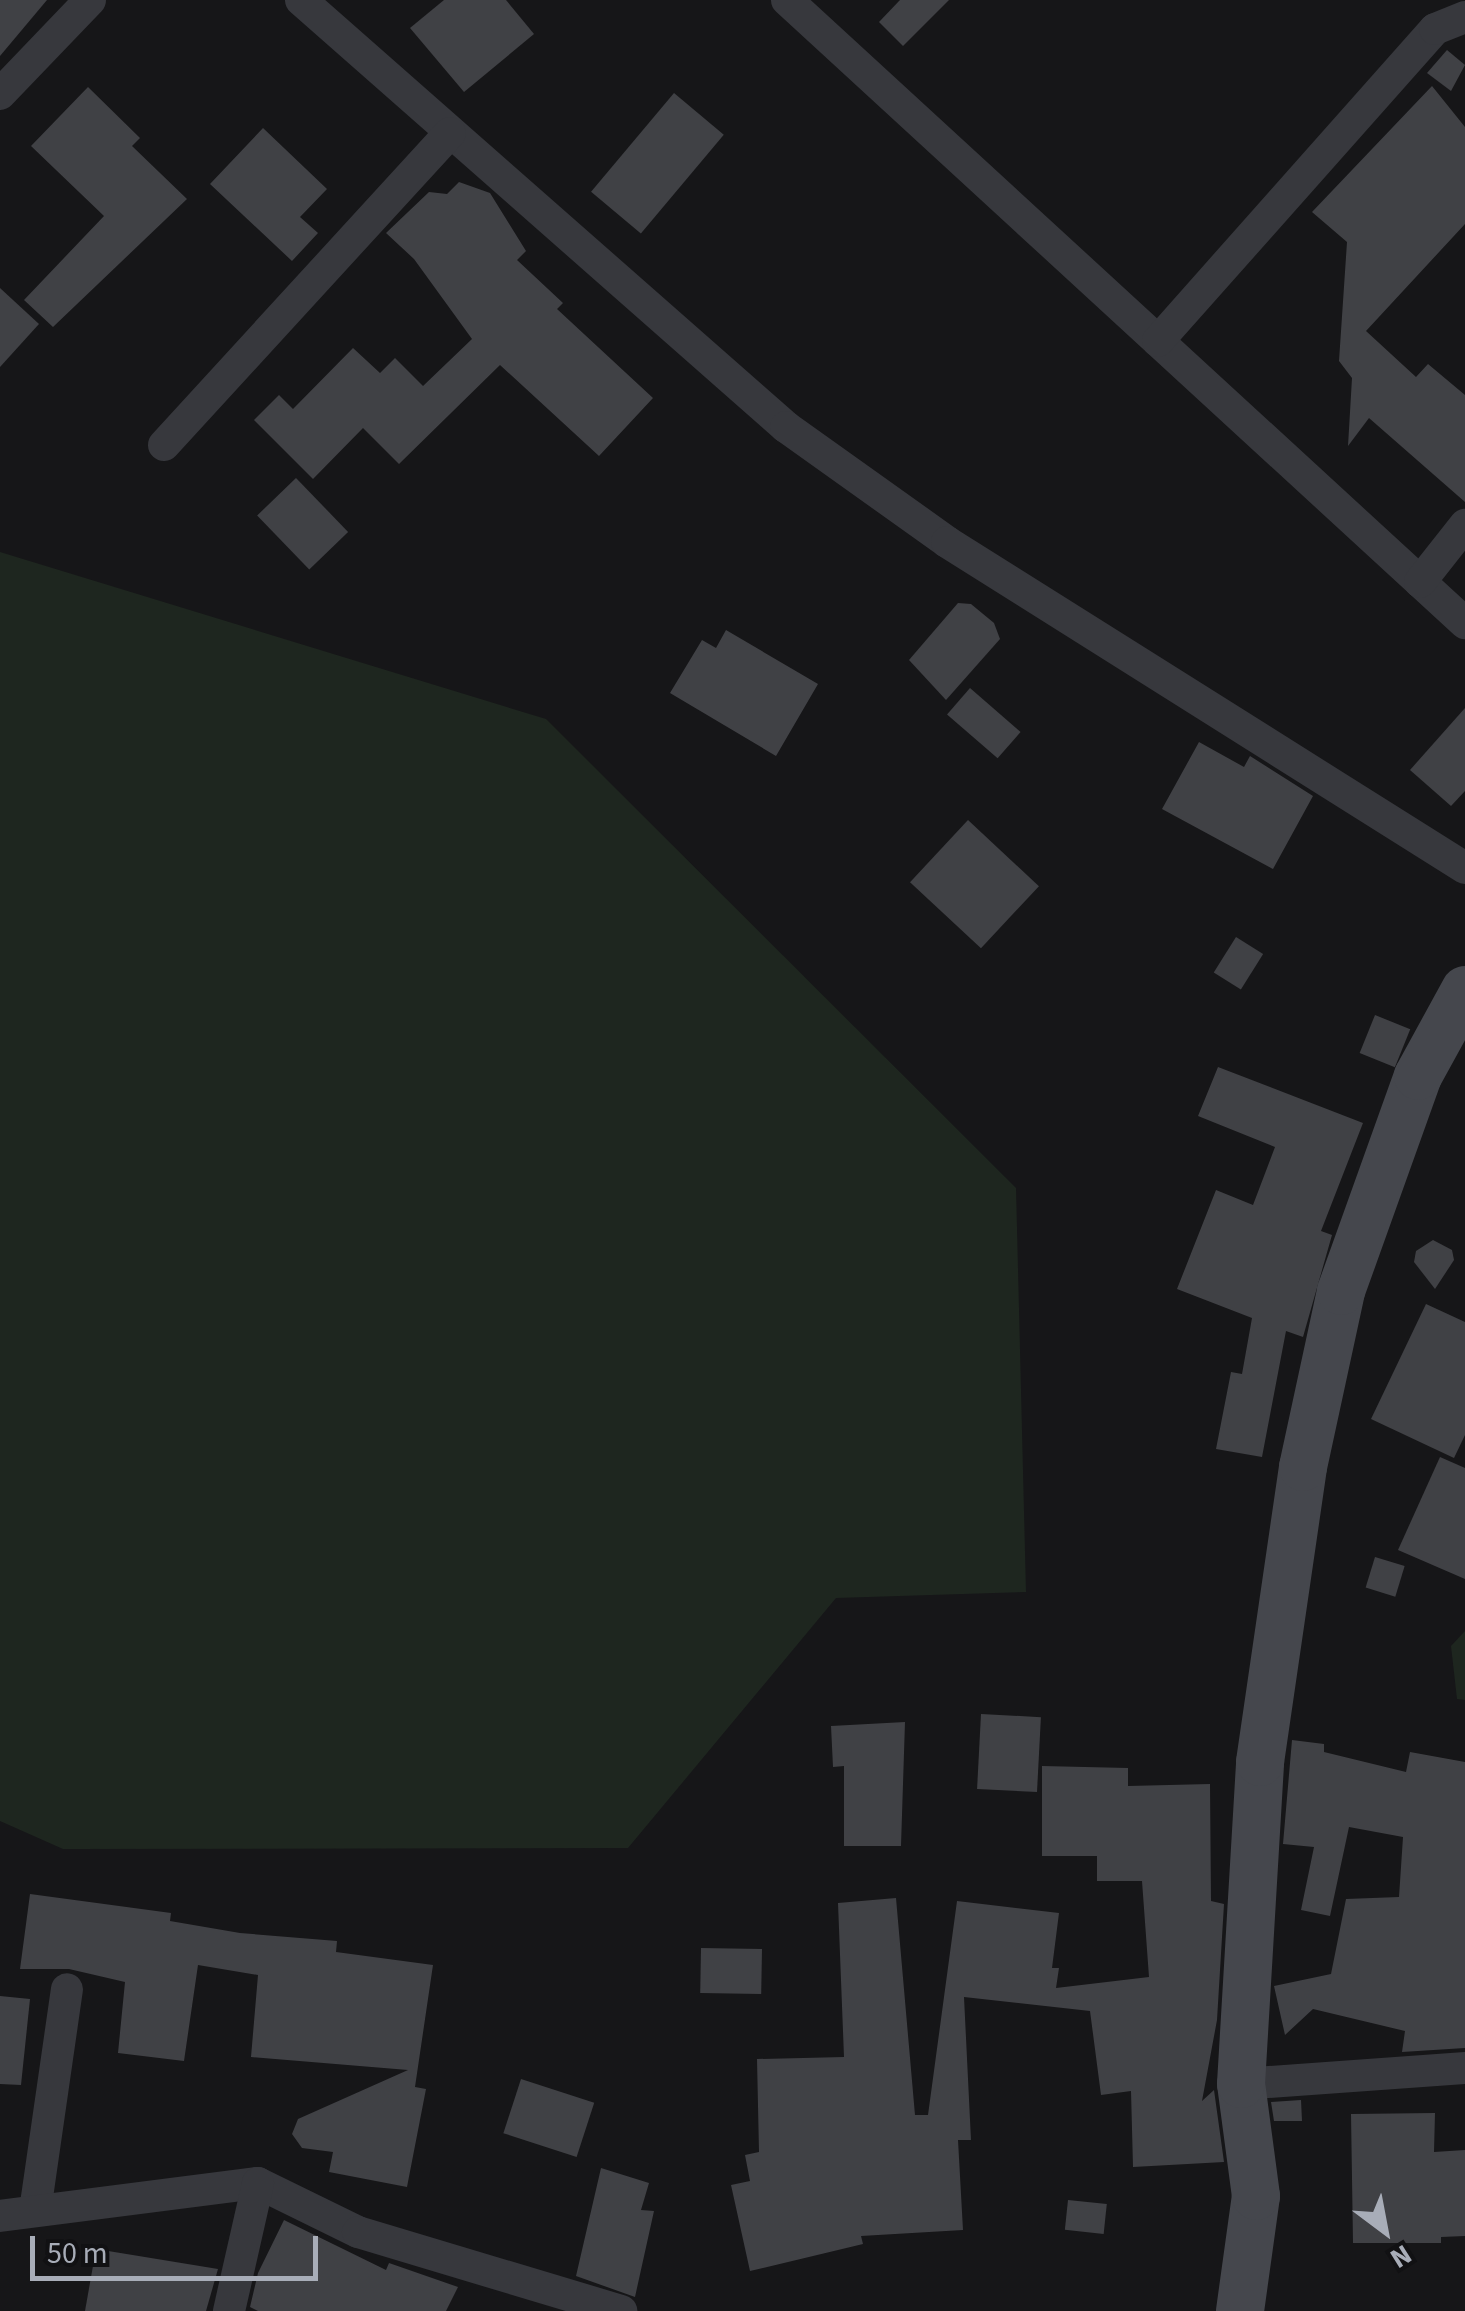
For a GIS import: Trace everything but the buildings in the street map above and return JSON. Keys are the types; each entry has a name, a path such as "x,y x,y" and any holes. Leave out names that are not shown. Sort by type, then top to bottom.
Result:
{"street":[{"path":"0,94 90,0"},
{"path":"301,0 786,427 947,542 1465,868"},
{"path":"787,0 1465,623"},
{"path":"1158,340 1435,29 1465,18"},
{"path":"164,444 450,133"},
{"path":"1420,582 1465,525"},
{"path":"1240,2311 1256,2196 1241,2084 1260,1762 1304,1466 1341,1290 1418,1076 1465,990"},
{"path":"34,2212 66,1989"},
{"path":"1241,2084 1465,2068"},
{"path":"229,2311 258,2184"},
{"path":"0,2216 258,2184 358,2232 621,2311"}],"shaded area":[{"path":"0,552 546,719 1016,1188 1026,1592 836,1598 628,1848 63,1849 0,1821"},
{"path":"1465,1631 1465,1700 1457,1699 1451,1646"}]}
